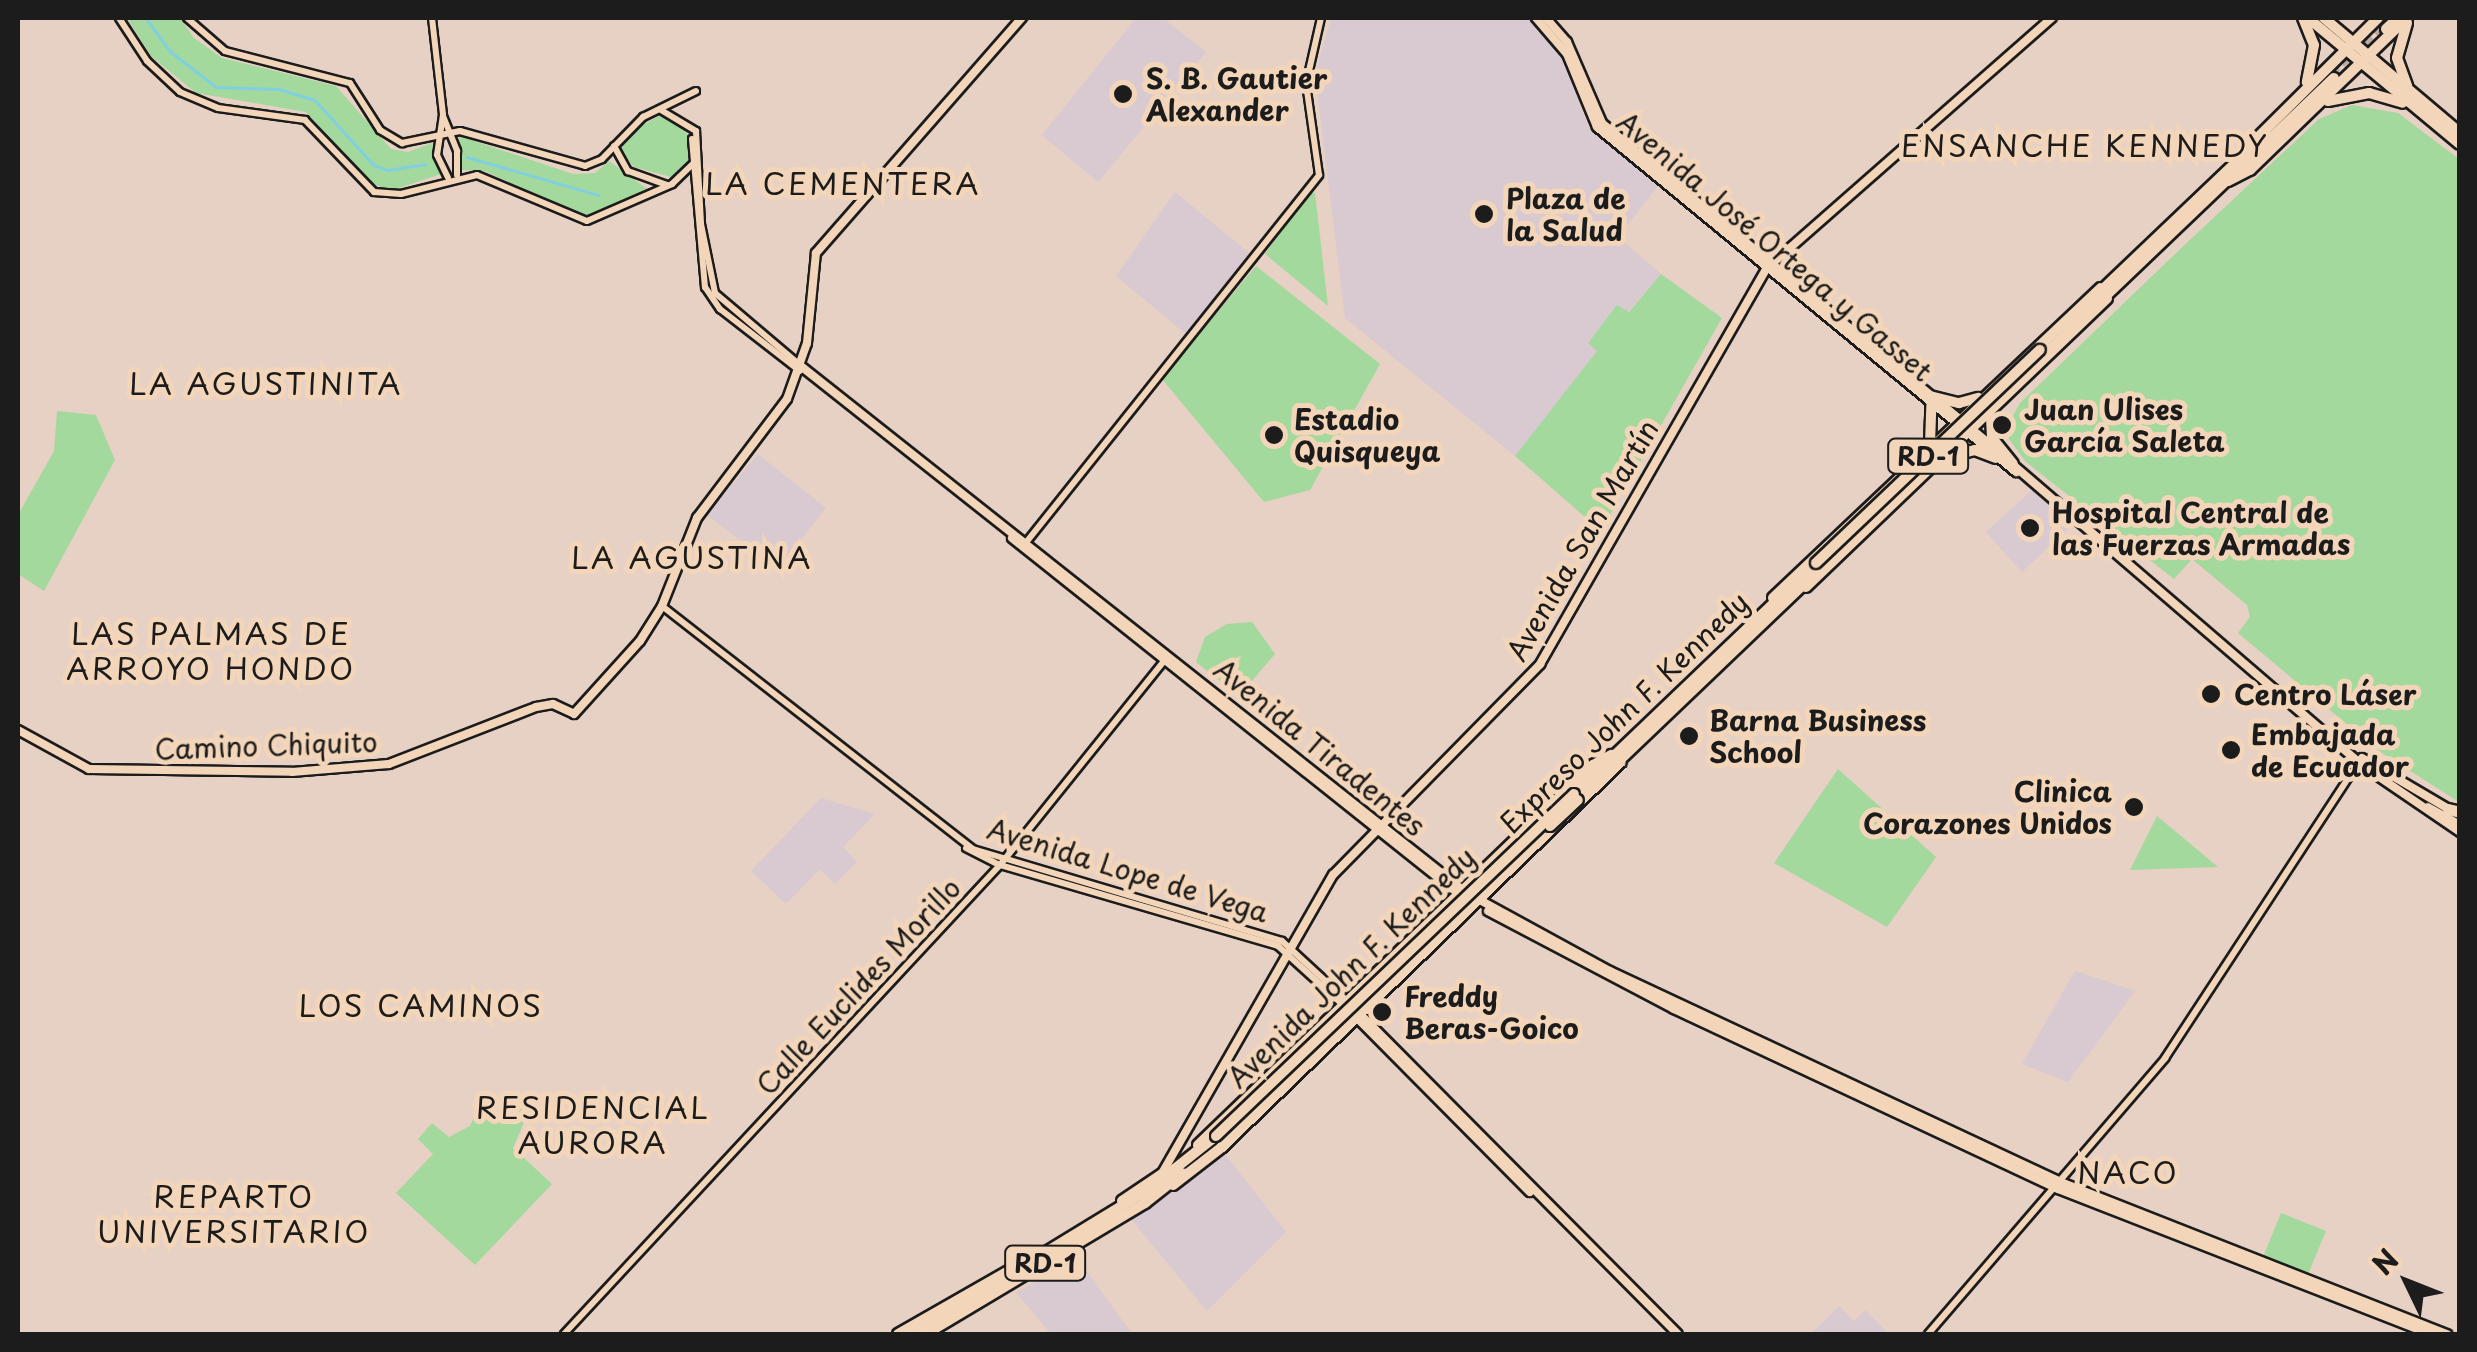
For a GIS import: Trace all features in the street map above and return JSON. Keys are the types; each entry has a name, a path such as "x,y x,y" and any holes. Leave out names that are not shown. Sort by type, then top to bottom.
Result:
{"main road":[{"path":"662,606 697,518 767,432 801,369 816,254 1022,18"},
{"name":"Avenida José Ortega y Gasset","path":"1536,18 1566,54 1597,126 1769,266"},
{"name":"Avenida José Ortega y Gasset","path":"1546,18 1567,42 1602,124 2026,478"},
{"name":"Avenida San Martín","path":"1161,1175 1333,874 1540,664 1769,266 2052,18"},
{"path":"2305,18 2349,45"},
{"path":"2295,98 2314,63 2305,18"},
{"path":"2324,18 2460,144"},
{"name":"RD-1","path":"2234,161 2349,45 2384,22 2398,18"},
{"path":"2409,18 2396,58 2414,103"},
{"name":"RD-1","path":"2228,181 2250,170 2409,18"},
{"name":"Expreso John F. Kennedy","path":"929,1334 1159,1194 1792,596 1819,565 2234,161 2332,76 2228,181 2105,290"},
{"path":"2314,110 2358,93 2414,103 2460,133"},
{"name":"RD-1","path":"1766,606 1955,422 2105,290"},
{"name":"RD-1","path":"1792,596 1995,411 2105,290"},
{"name":"Avenida Tiradentes","path":"801,369 1461,892 1659,1002 2060,1186 2429,1334"},
{"path":"2001,380 1977,408 1978,417 2014,392"},
{"path":"1928,449 1930,401 1958,403 1988,392"},
{"path":"1995,411 1990,432 2013,464"},
{"name":"Avenida José Ortega y Gasset","path":"1971,434 2408,798 2460,832"},
{"path":"1913,464 1950,441 1930,474"},
{"path":"1930,474 1968,450 1996,458"},
{"name":"Expreso John F. Kennedy","path":"1576,797 1611,754 1766,606 1819,565"},
{"name":"Camino Chiquito","path":"18,730 88,769 292,772 389,764 536,707 554,704 574,714 632,651 662,606"},
{"name":"Avenida John F. Kennedy","path":"1117,1205 1161,1175 1611,754"},
{"name":"Avenida John F. Kennedy","path":"1159,1194 1222,1147 1520,862 1624,756"},
{"name":"Avenida José Ortega y Gasset","path":"2362,758 2456,812"},
{"path":"1508,849 1482,876 1483,885 1520,862"},
{"path":"1423,928 1460,906 1436,942"},
{"path":"1386,963 1362,991 1364,1000 1400,976"},
{"name":"Avenida Lope de Vega","path":"1344,1002 1675,1334"},
{"path":"1303,1043 1333,1019 1340,1020 1317,1056"},
{"name":"Expreso John F. Kennedy","path":"912,1334 1117,1205 1148,1190 1218,1138"},
{"name":"Avenida Tiradentes","path":"2060,1186 2447,1334"},
{"name":"RD-1","path":"898,1334 1020,1266"}],"street":[{"path":"119,18 147,61 180,92 218,108 305,120 374,192 401,194 457,175 477,175 587,221 670,185 694,164"},
{"path":"187,18 225,51 350,83 392,140 409,144 451,131 511,142 572,166 596,162 660,110 696,91"},
{"path":"432,18 443,116 438,162 448,178"},
{"path":"1024,545 1318,176 1306,84 1321,18"},
{"name":"Avenida Tiradentes","path":"660,110 694,129 693,196 700,274 710,297 801,369"},
{"path":"443,116 451,131 457,175"},
{"path":"614,145 628,172 693,196"},
{"name":"Avenida Tiradentes","path":"694,164 714,292 801,369"},
{"name":"Avenida Lope de Vega","path":"662,606 973,849 1002,863 1290,949 1344,1002"},
{"name":"Calle Euclides Morillo","path":"564,1334 1002,863 1166,657"},
{"path":"1928,1334 2060,1186 2164,1058 2362,758"},
{"path":"2408,798 2460,824"}],"shaded area":[{"name":"S. B. Gautier Alexander","path":"1136,18 1163,18 1206,52 1098,182 1042,135"},
{"name":"Plaza de la Salud","path":"1331,18 1529,18 1562,58 1589,128 1658,186 1618,237 1661,274 1628,312 1618,306 1588,342 1598,350 1515,456 1345,318 1315,74"},
{"path":"1175,192 1249,253 1186,334 1116,276"},
{"path":"758,454 826,508 778,569 707,515"},
{"name":"Hospital Central de las Fuerzas Armadas","path":"2032,490 2073,524 2022,572 1986,532"},
{"path":"821,798 875,814 843,847 857,862 835,884 820,869 786,904 751,871"},
{"path":"2075,971 2135,991 2068,1082 2022,1064"},
{"path":"1224,1153 1286,1232 1207,1311 1131,1219"},
{"path":"1078,1259 1132,1334 1051,1334 1016,1292"},
{"path":"1839,1306 1854,1321 1865,1310 1888,1333 1811,1334"}],"green space":[{"path":"127,18 180,18 194,38 222,58 336,86 391,149 408,152 432,143 441,174 390,191 366,181 306,112 196,93 151,56"},
{"path":"2352,105 2398,113 2459,159 2459,802 2379,751 2238,633 2250,617 2247,605 2192,559 2174,579 2026,462 2004,432 2020,403 2176,253 2319,119"},
{"path":"659,116 672,117 688,135 688,167 671,177 634,167 619,149 630,132"},
{"path":"459,136 573,174 595,173 609,161 647,189 598,217 578,215 485,171 462,170"},
{"path":"1310,192 1315,193 1328,306 1265,254"},
{"name":"Estadio Quisqueya","path":"1256,266 1380,364 1310,490 1264,502 1162,379"},
{"path":"1661,274 1722,318 1601,531 1515,456 1597,351 1588,343 1617,305 1629,312"},
{"path":"57,411 96,415 115,460 44,591 18,574 18,515 54,451"},
{"path":"1252,622 1275,654 1239,696 1196,662 1205,637 1227,624"},
{"path":"1838,769 1936,857 1887,927 1774,863"},
{"path":"2157,816 2218,867 2130,870"},
{"path":"515,1103 527,1115 513,1148 552,1184 475,1265 396,1193 433,1154 418,1139 432,1123 449,1137 470,1126 476,1113 484,1119"},
{"path":"2281,1213 2326,1231 2307,1277 2263,1257"}],"waterway":[{"path":"146,18 170,51 216,87 279,89 315,100 374,165 388,170 426,164"},
{"path":"467,157 599,195"}],"tunnel":[{"path":"2330,73 2382,25"}],"place":[{"name":"S. B. Gautier Alexander","path":"1123,94"},
{"name":"Plaza de la Salud","path":"1484,214"},
{"name":"Juan Ulises García Saleta","path":"2002,425"},
{"name":"Estadio Quisqueya","path":"1274,435"},
{"name":"Hospital Central de las Fuerzas Armadas","path":"2030,528"},
{"name":"Centro Láser","path":"2211,694"},
{"name":"Barna Business School","path":"1689,736"},
{"name":"Embajada de Ecuador","path":"2231,750"},
{"name":"Clinica Corazones Unidos","path":"2134,807"},
{"name":"Freddy Beras-Goico","path":"1382,1012"}],"district":[{"name":"ENSANCHE KENNEDY","path":"2085,145"},
{"name":"LA CEMENTERA","path":"843,183"},
{"name":"LA AGUSTINITA","path":"266,383"},
{"name":"LA AGUSTINA","path":"692,557"},
{"name":"LAS PALMAS DE ARROYO HONDO","path":"211,650"},
{"name":"LOS CAMINOS","path":"421,1005"},
{"name":"RESIDENCIAL AURORA","path":"593,1124"},
{"name":"NACO","path":"2128,1172"},
{"name":"REPARTO UNIVERSITARIO","path":"234,1213"}]}
